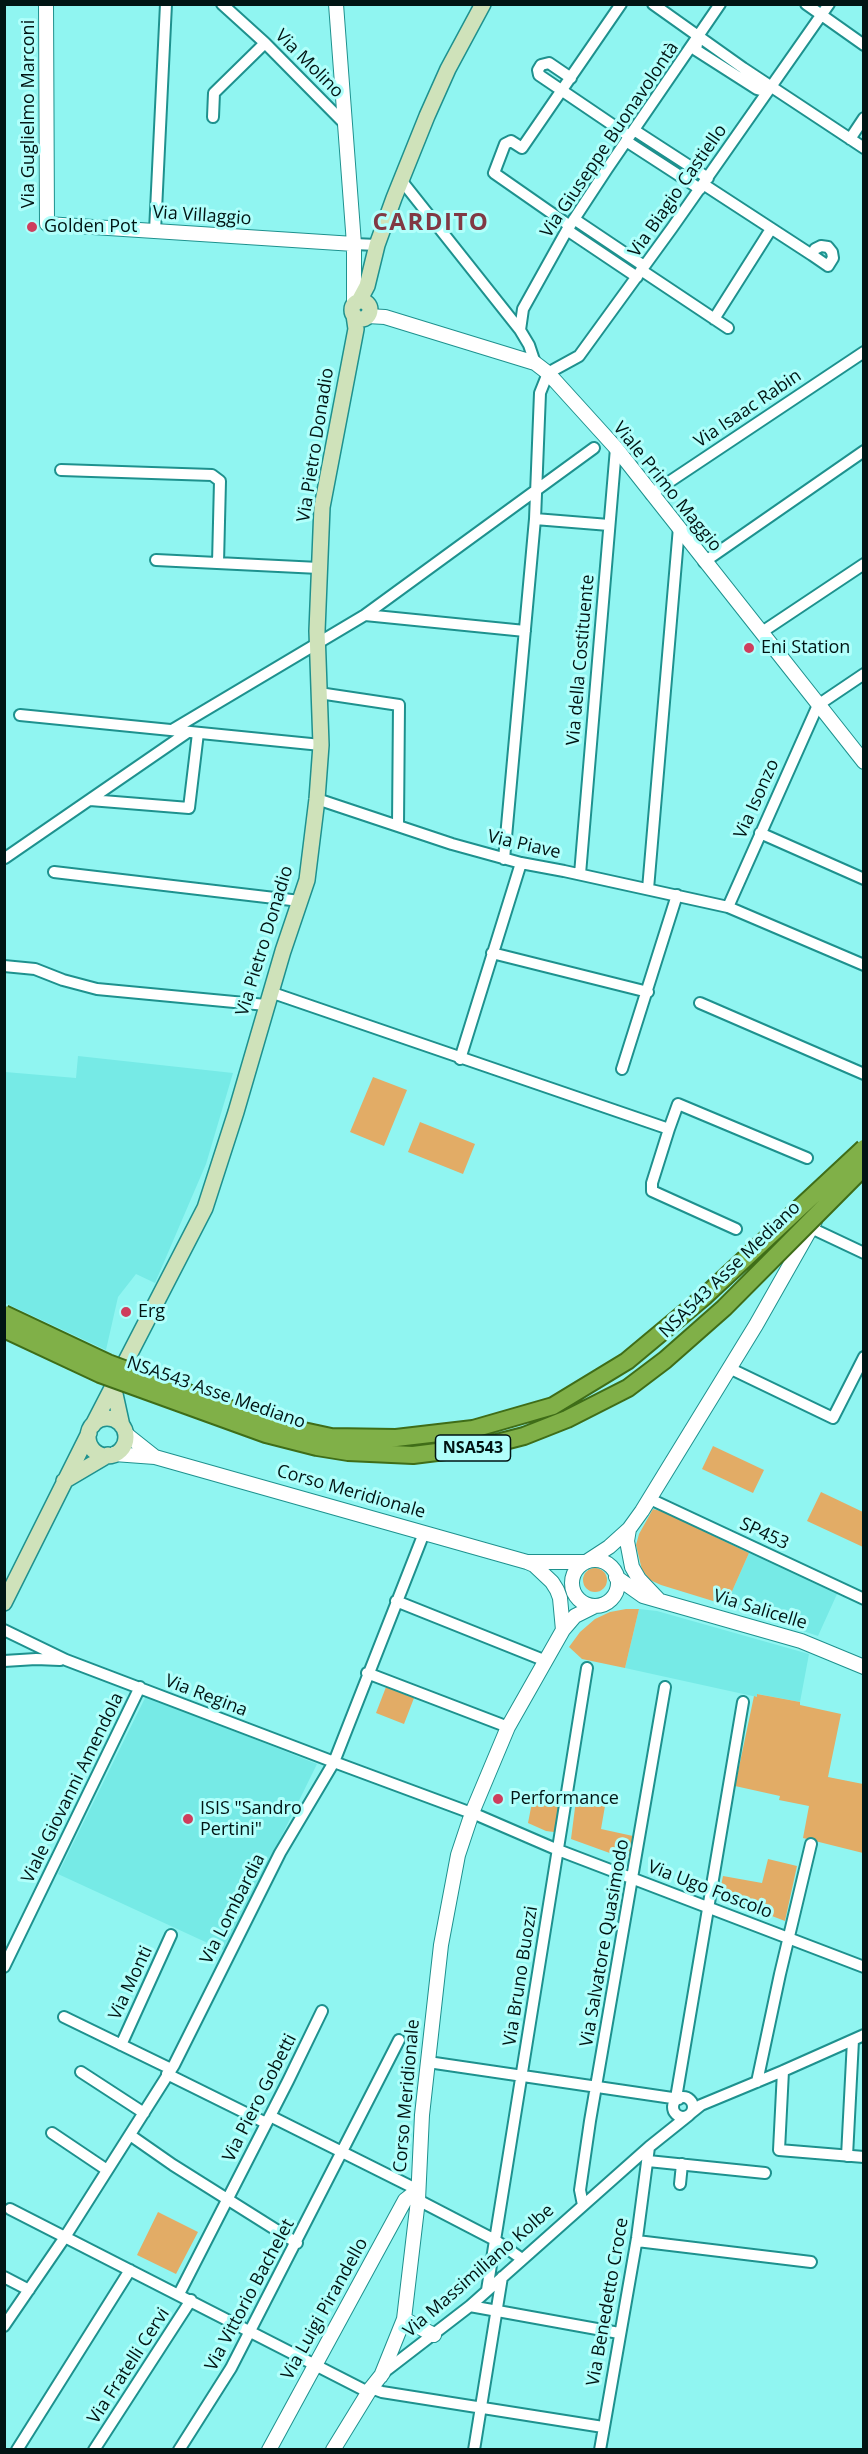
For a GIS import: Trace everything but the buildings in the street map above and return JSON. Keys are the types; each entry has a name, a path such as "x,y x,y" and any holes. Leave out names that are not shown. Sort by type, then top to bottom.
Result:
{"highway":[{"name":"NSA543 Asse Mediano","path":"4,1314 108,1363 271,1424 331,1437 396,1438 473,1429 553,1406 627,1361 705,1296 864,1147"},
{"name":"NSA543 Asse Mediano","path":"4,1329 100,1374 266,1434 317,1447 348,1452 413,1455 484,1446 524,1436 567,1419 628,1388 665,1360 724,1308 864,1167"}],"main road":[{"name":"Via Pietro Donadio","path":"4,1603 64,1481 205,1208 236,1112 268,998 307,880 321,745 317,646 322,507 377,245 401,180 448,69 483,4"},
{"path":"64,1481 123,1446 124,1430 113,1385"},
{"path":"111,1455 93,1449 91,1429 108,1418 114,1419 124,1430"}],"street":[{"name":"Via Guglielmo Marconi","path":"46,4 47,224"},
{"path":"155,231 166,4"},
{"name":"Via Molino","path":"222,4 265,43 345,124"},
{"path":"336,4 354,244 362,312"},
{"path":"621,4 522,148 511,141 505,144 494,173 728,328"},
{"path":"653,4 698,38 864,148"},
{"name":"Via Giuseppe Buonavolontà","path":"520,330 523,309 571,225 720,4"},
{"path":"806,4 821,10 864,45"},
{"name":"Via Biagio Castiello","path":"548,373 579,356 704,184 821,10 829,4"},
{"path":"213,117 214,93 265,43"},
{"path":"571,78 549,63 541,65 538,70 539,75 812,255"},
{"path":"850,138 860,131 864,118"},
{"path":"401,180 520,330 530,345 535,363"},
{"name":"Via Villaggio","path":"47,224 354,244"},
{"path":"714,319 771,229"},
{"path":"354,244 377,245"},
{"name":"Viale Primo Maggio","path":"362,312 535,363 548,373 616,448 864,762"},
{"name":"Via Isaac Rabin","path":"651,494 864,352"},
{"path":"504,859 535,519 540,393 548,373"},
{"path":"172,730 317,646 365,615 594,448"},
{"name":"Via della Costituente","path":"580,874 616,448"},
{"path":"704,562 864,452"},
{"path":"61,470 212,475 220,481 218,563"},
{"path":"535,519 609,525"},
{"path":"648,889 678,527"},
{"path":"156,560 319,568"},
{"path":"762,632 864,564"},
{"path":"365,615 525,631"},
{"path":"818,705 864,675"},
{"path":"319,693 399,705 398,825"},
{"name":"Via Isonzo","path":"728,907 818,705"},
{"path":"20,715 321,745"},
{"path":"90,800 189,808 193,732"},
{"path":"5,858 193,732"},
{"name":"Via Piave","path":"317,799 452,844 521,864 580,874 728,907 864,966"},
{"path":"760,833 864,879"},
{"path":"460,1059 521,864"},
{"path":"54,872 300,901"},
{"path":"622,1069 677,895"},
{"path":"492,952 648,992"},
{"path":"4,966 35,969 63,980 97,989 268,998 669,1129"},
{"path":"700,1003 864,1074"},
{"path":"736,1229 652,1191 652,1183 678,1104 807,1158"},
{"path":"595,1606 580,1601 575,1595 572,1584 574,1573 629,1529 729,1368 811,1228 864,1147"},
{"path":"811,1228 864,1253"},
{"path":"729,1368 833,1418 864,1357"},
{"path":"124,1430 155,1457"},
{"path":"111,1455 155,1457"},
{"name":"Corso Meridionale","path":"155,1457 532,1562"},
{"name":"SP453","path":"650,1498 864,1599"},
{"path":"629,1529 627,1541 632,1567 639,1579 660,1600"},
{"name":"Via Lombardia","path":"4,2326 65,2237 169,2072 280,1853 333,1762 424,1533"},
{"path":"532,1562 598,1561 604,1563 614,1571 616,1577 617,1589 610,1600"},
{"path":"532,1562 556,1572 572,1584"},
{"path":"532,1562 557,1590 563,1630"},
{"path":"616,1577 644,1596"},
{"path":"563,1630 575,1616 595,1606 610,1600 644,1596"},
{"name":"Via Salicelle","path":"644,1596 801,1641 864,1667"},
{"path":"396,1601 546,1661"},
{"name":"Via Regina","path":"4,1630 66,1660 333,1762"},
{"name":"Corso Meridionale","path":"382,2374 404,2319 441,1945 458,1855 472,1813 508,1726 563,1630"},
{"name":"Via Regina","path":"4,1661 66,1660"},
{"name":"Via Bruno Buozzi","path":"488,2290 587,1668"},
{"path":"367,1673 508,1726"},
{"name":"Viale Giovanni Amendola","path":"4,1967 140,1687"},
{"name":"Via Salvatore Quasimodo","path":"583,2205 580,2190 665,1687"},
{"path":"428,2062 597,2086 678,2101 692,2103 690,2114 680,2116 678,2101 678,2085 743,1702"},
{"path":"333,1762 472,1813"},
{"name":"Via Ugo Foscolo","path":"472,1813 558,1850 864,1967"},
{"path":"757,2082 788,1937 811,1844"},
{"name":"Via Monti","path":"121,2044 171,1935"},
{"name":"Via Piero Gobetti","path":"179,2294 322,2011"},
{"name":"Via Monti","path":"64,2017 121,2044 169,2072"},
{"name":"Via Massimiliano Kolbe","path":"333,2450 382,2374 470,2306 665,2133 712,2101 864,2035"},
{"name":"Via Vittorio Bachelet","path":"179,2450 231,2368 251,2331 399,2040"},
{"path":"847,2156 853,2040"},
{"path":"81,2072 144,2113"},
{"path":"169,2072 342,2152 495,2240 522,2259"},
{"path":"783,2072 779,2150 864,2157"},
{"name":"Via Massimiliano Kolbe","path":"665,2133 674,2118 678,2101 712,2101"},
{"path":"52,2133 107,2170"},
{"path":"130,2135 227,2200 297,2243"},
{"name":"Via Benedetto Croce","path":"600,2450 637,2241 649,2147"},
{"path":"648,2161 765,2173"},
{"path":"680,2184 682,2164"},
{"name":"Via Luigi Pirandello","path":"269,2450 405,2200 418,2195"},
{"path":"10,2209 65,2237"},
{"name":"Via Fratelli Cervi","path":"65,2237 315,2365 370,2390 603,2427"},
{"path":"637,2241 811,2262"},
{"path":"17,2450 130,2270"},
{"path":"4,2277 29,2290"},
{"path":"474,2450 502,2277"},
{"name":"Via Fratelli Cervi","path":"94,2450 191,2300"},
{"path":"470,2306 619,2333"},
{"path":"404,2319 434,2335"}],"shaded area":[{"path":"78,1056 233,1073 206,1164 155,1283 136,1274 118,1297 106,1350 5,1303 5,1072 76,1078"},
{"path":"373,1077 407,1090 384,1146 350,1132"},
{"path":"420,1122 475,1144 463,1174 408,1152"},
{"path":"713,1446 764,1470 753,1493 702,1469"},
{"path":"821,1492 863,1512 863,1547 807,1521"},
{"path":"653,1509 664,1512 749,1553 726,1605 661,1585 650,1580 642,1570 636,1545 639,1534"},
{"path":"749,1553 837,1594 818,1636 726,1605"},
{"path":"595,1568 604,1571 607,1580 604,1589 595,1592 586,1589 583,1580 586,1571"},
{"path":"639,1609 657,1611 809,1654 800,1702 758,1694 757,1697 625,1668"},
{"path":"639,1609 625,1668 582,1659 569,1647 580,1632 595,1619 610,1612"},
{"path":"386,1687 414,1698 404,1724 376,1713"},
{"path":"757,1694 800,1702 800,1705 841,1714 828,1777 863,1784 863,1853 803,1838 809,1806 779,1800 780,1796 735,1786 754,1696 757,1697"},
{"name":"ISIS \"Sandro Pertini\"","path":"146,1696 317,1764 225,1951 58,1874"},
{"path":"534,1792 561,1798 554,1832 528,1823"},
{"path":"576,1800 605,1806 601,1829 633,1836 629,1860 571,1839"},
{"path":"768,1859 797,1866 785,1921 719,1896 723,1876 762,1883"},
{"path":"158,2212 198,2232 176,2274 137,2255"}],"place":[{"name":"Golden Pot","path":"32,227"},
{"name":"Eni Station","path":"749,648"},
{"name":"Erg","path":"126,1312"},
{"name":"Performance","path":"498,1799"},
{"name":"ISIS \"Sandro Pertini\"","path":"188,1819"}],"district":[{"name":"CARDITO","path":"431,223"}]}
